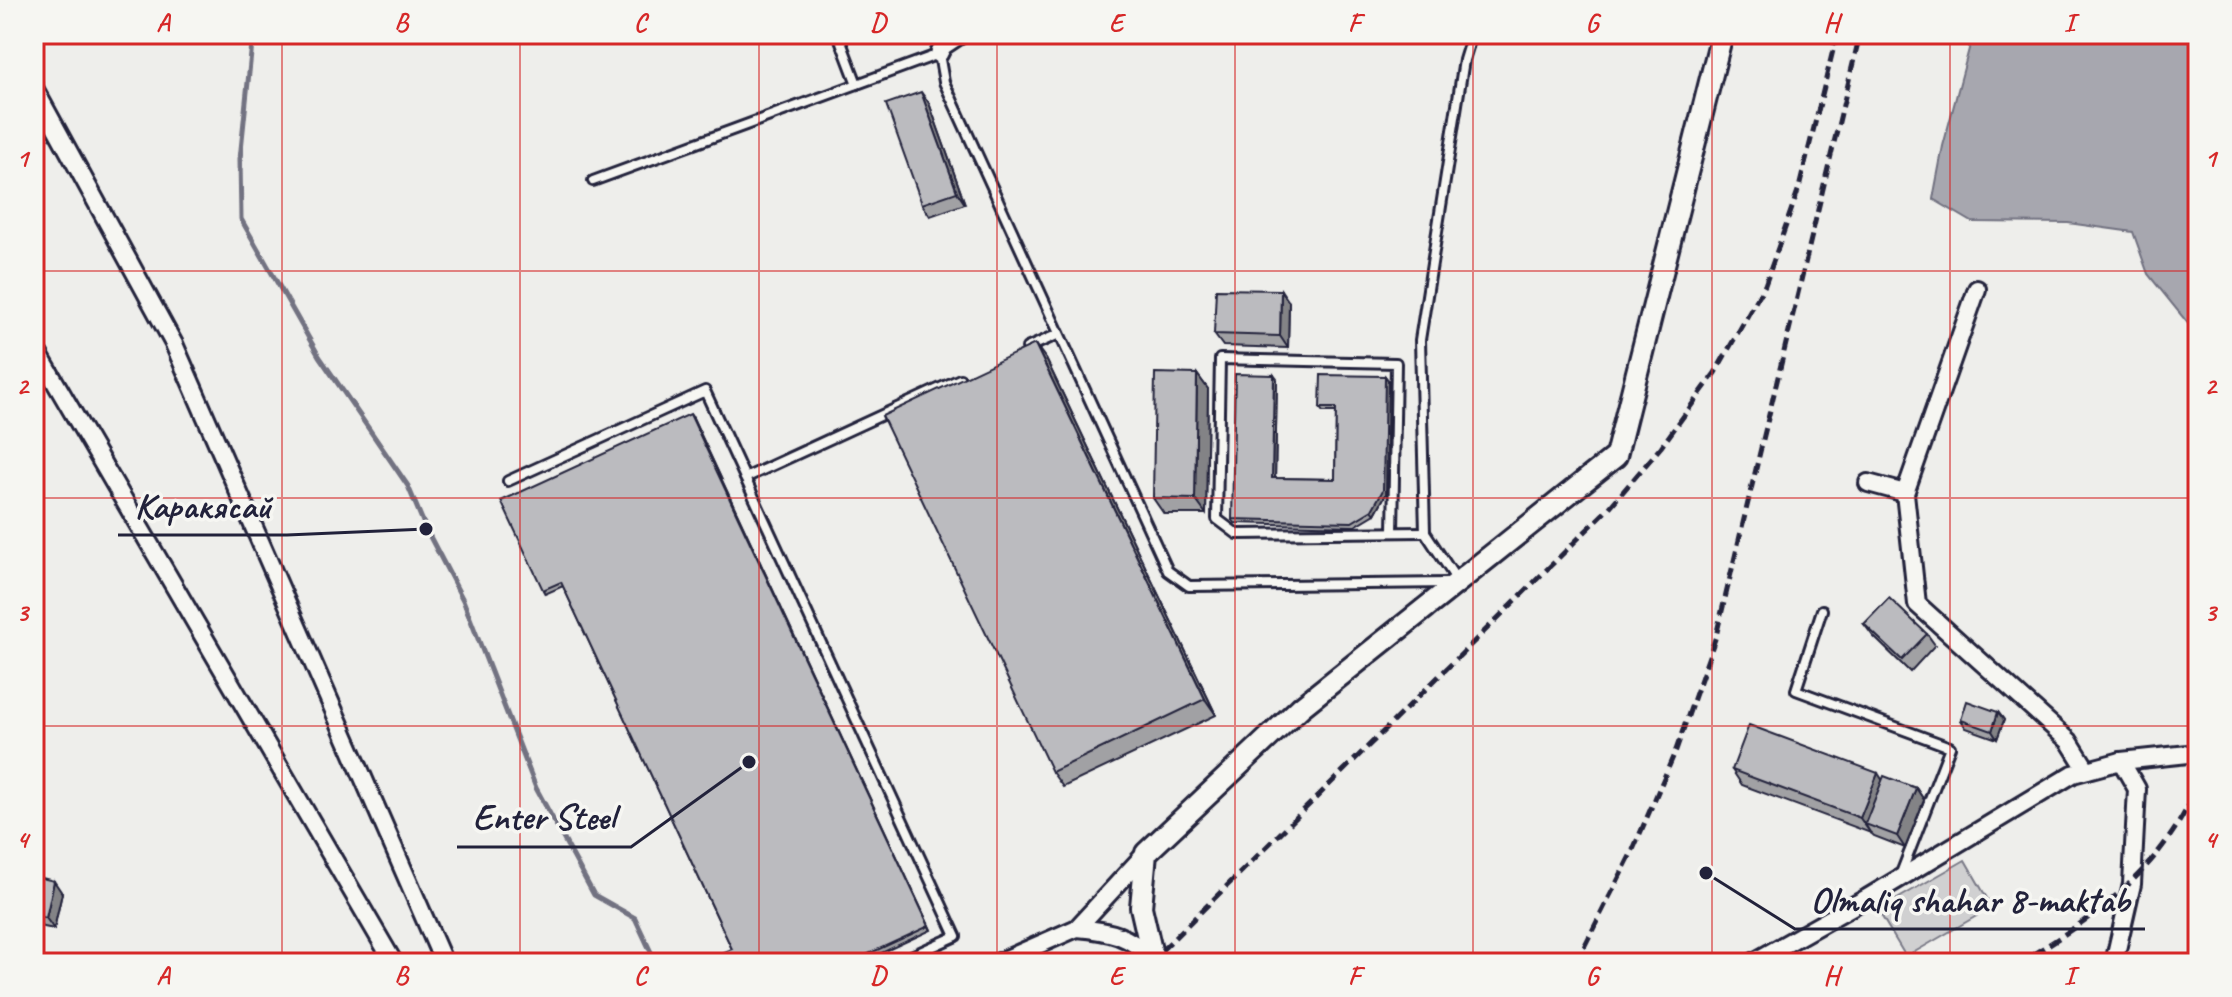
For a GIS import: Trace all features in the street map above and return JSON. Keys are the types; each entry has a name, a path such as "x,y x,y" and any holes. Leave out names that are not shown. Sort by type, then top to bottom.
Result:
{"street":[{"path":"939,54 943,46 961,34"},
{"path":"997,963 1077,928 1146,853 1301,707 1616,456 1722,34"},
{"path":"34,88 174,344 444,963"},
{"path":"1977,289 1905,493 1917,604 2069,741 2087,770"},
{"path":"34,346 394,963"},
{"path":"1868,483 1905,493"},
{"path":"1752,963 2073,774 2121,761 2198,753"},
{"path":"2115,960 2132,884 2137,789 2121,761"},
{"path":"1146,853 1141,907 1155,961"},
{"path":"1077,928 1109,931 1135,942 1155,961"}],"lane":[{"path":"838,34 857,84"},
{"path":"1458,583 1425,532 1420,340 1464,60 1472,34"},
{"path":"593,181 939,54 944,82 1168,571 1189,586 1458,583"},
{"path":"1016,353 1059,334"},
{"path":"1393,532 1396,363 1220,359 1217,519 1237,534 1425,532"},
{"path":"745,478 973,373"},
{"path":"508,481 705,391 956,936 896,963"},
{"path":"1822,610 1796,690 1950,747 1899,879"}],"shaded area":[{"path":"1973,34 2198,34 2198,336 2148,274 2133,232 2068,223 1972,222 1933,199 1943,146"},
{"path":"1965,860 1992,907 1906,957 1878,910"}],"building":[{"path":"921,92 957,192 922,204 886,104"},
{"path":"1216,289 1281,290 1280,336 1214,334"},
{"path":"1035,344 1205,699 1052,772 882,416"},
{"path":"1155,373 1197,374 1195,499 1153,498"},
{"path":"1235,374 1274,375 1272,478 1335,479 1336,408 1320,408 1321,375 1385,376 1383,490 1372,510 1352,522 1232,519"},
{"path":"690,414 929,926 849,963 721,963 717,955 732,949 561,582 543,590 501,501"},
{"path":"1889,598 1927,634 1902,660 1864,624"},
{"path":"1967,701 1998,712 1992,731 1961,720"},
{"path":"1749,725 1878,773 1860,818 1732,770"},
{"path":"1884,776 1916,788 1897,836 1865,824"},
{"path":"34,876 54,881 46,918 34,915"}],"waterway":[{"path":"253,34 240,159 241,219 319,356 408,486 426,529 463,600 536,788 594,895 635,918 656,963"}],"railway":[{"path":"1149,963 1609,508 1661,447 1715,373 1765,285 1799,188 1837,34"},
{"path":"1576,963 1632,852 1676,750 1716,636 1860,34"},
{"path":"2018,963 2074,928 2146,867 2166,842 2198,785"}],"place":[{"name":"Каракясай","path":"426,529"},
{"name":"Enter Steel","path":"749,762"},
{"name":"Olmaliq shahar 8-maktab","path":"1706,873"}]}
